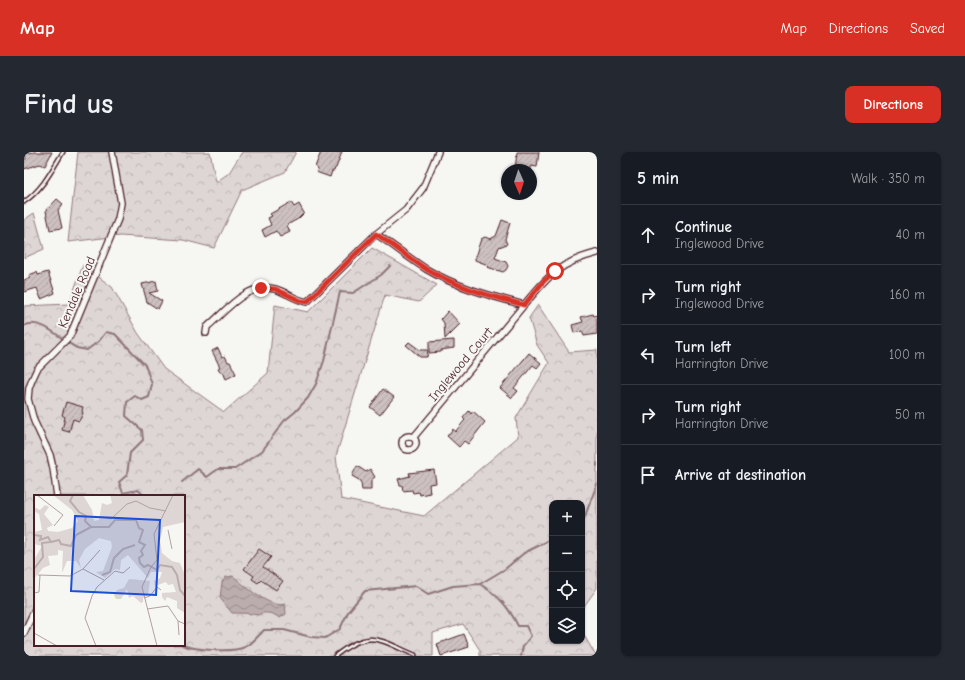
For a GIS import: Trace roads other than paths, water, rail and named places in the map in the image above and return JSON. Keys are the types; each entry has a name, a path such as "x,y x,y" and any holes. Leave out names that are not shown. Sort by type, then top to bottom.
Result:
{"street":[{"name":"Kendale Road","path":"57,495 50,455 34,421 28,399 29,388 38,370 70,336 118,219 121,203 112,152"},
{"path":"206,333 208,327 218,317 240,298 254,289 275,289 301,301 307,302 376,234 406,210 423,188 438,152"},
{"path":"376,234 427,270 478,292 524,305"},
{"name":"Inglewood Court","path":"413,438 544,281 555,271 568,263 597,253"},
{"path":"24,633 34,611"}],"lane":[{"path":"24,202 31,198 43,185 63,152"},
{"path":"335,656 353,643 368,638 380,640 415,655"}],"water":[{"path":"233,576 265,600 279,605 285,604 286,614 280,618 269,613 258,615 248,613 232,613 220,598 222,582 226,577"}],"waterway":[{"path":"182,482 198,469 207,477 218,469 235,469 262,451 284,421 308,398 316,384 324,361 340,292 353,293 381,275 390,266"},
{"path":"24,326 37,324 51,331 71,345 87,350 99,341 106,332 115,334 145,365 152,384 149,397 142,400 135,396 127,402 126,416 142,430 143,440 130,453 127,475 119,482 123,493 138,490 144,495"},
{"path":"585,516 597,484"},
{"path":"185,646 214,650 239,649 250,644 264,630 284,630 311,637 325,638 340,629 348,612 365,591 416,586 428,594 453,586 480,584 505,569 524,553 549,540"},
{"path":"480,584 493,593 502,602 511,613 518,626 526,626 531,636 523,646 521,656"}]}
